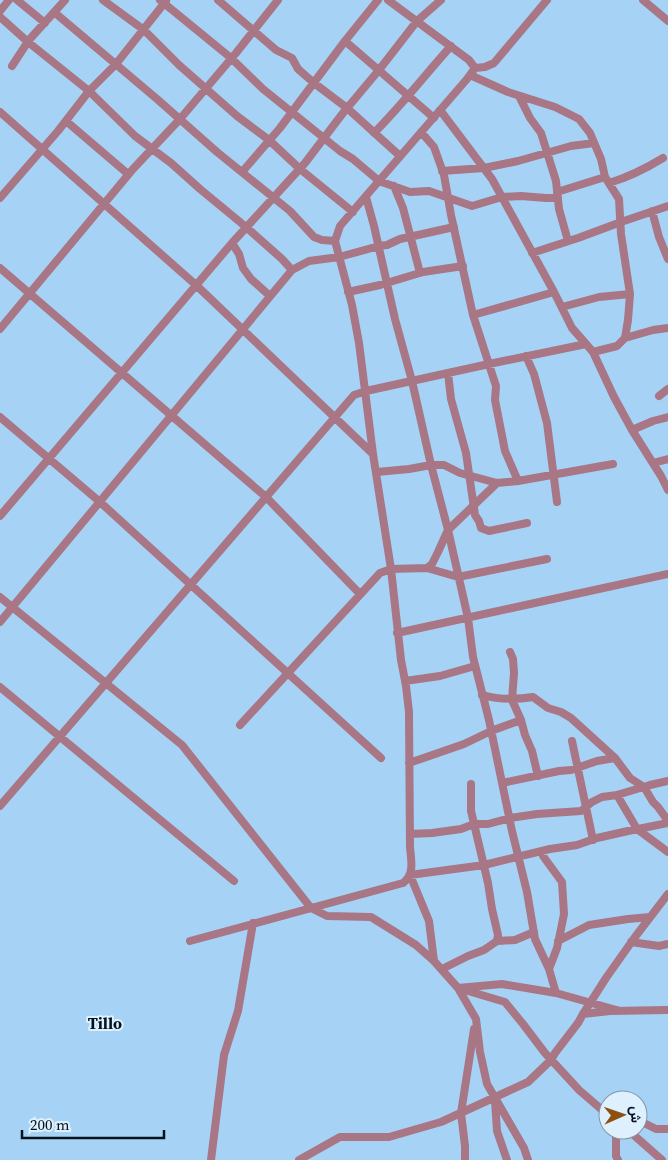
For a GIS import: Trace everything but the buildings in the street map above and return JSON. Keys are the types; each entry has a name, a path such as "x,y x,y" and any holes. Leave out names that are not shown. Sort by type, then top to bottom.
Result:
{"street":[{"path":"1,9 9,0"},
{"path":"17,0 44,23"},
{"path":"12,66 28,42 65,0"},
{"path":"218,0 276,50 292,58 298,69 347,108 400,156"},
{"path":"0,329 128,174 180,119 232,58 278,0"},
{"path":"242,172 292,112 378,0"},
{"path":"388,0 469,60 472,72 508,92 555,108 579,119 590,133 601,159 607,180 619,199 622,242 630,294 625,338"},
{"path":"0,516 232,243 300,169 417,22 441,0"},
{"path":"190,941 403,882 410,875 409,712 366,391 354,317 334,241 340,226 472,72 494,63 547,0"},
{"path":"643,0 668,21"},
{"path":"0,198 66,121 89,91 116,64 144,30 164,1 232,58 263,89 340,151 353,159 379,181 410,192 429,191 472,206 502,197 546,198 607,180 627,178 663,158"},
{"path":"109,2 144,30 179,65 237,116 269,140 300,169 352,212"},
{"path":"54,12 217,152 290,211 314,237 334,241"},
{"path":"0,17 89,91 135,136 246,227 292,270"},
{"path":"345,41 434,118"},
{"path":"374,133 397,110 451,46"},
{"path":"518,96 530,118 541,132 548,152 556,181 559,209 568,241"},
{"path":"440,110 492,179 572,328 593,352 614,397 668,490"},
{"path":"0,112 196,285 373,454"},
{"path":"66,121 128,174"},
{"path":"421,132 434,147 442,171 474,315 496,386 495,400 505,451 518,481"},
{"path":"442,171 484,168 518,161 571,146 594,143"},
{"path":"394,186 403,208 420,273"},
{"path":"366,197 448,530 468,618 473,657 491,731 535,939 549,969 556,993"},
{"path":"532,252 668,206"},
{"path":"652,211 659,237 667,253"},
{"path":"0,622 292,270 309,261 339,257 454,227"},
{"path":"232,243 239,254 243,268 251,279 270,296"},
{"path":"348,292 420,273 463,266"},
{"path":"0,268 266,497 360,594"},
{"path":"474,315 554,292"},
{"path":"562,307 599,297 630,294"},
{"path":"593,352 617,346 625,338 668,328"},
{"path":"0,806 354,395 448,372 586,344"},
{"path":"526,356 534,374 547,423 557,502"},
{"path":"448,372 451,399 466,454 475,515 481,528 489,531 527,523"},
{"path":"659,396 668,389"},
{"path":"0,417 100,502 381,758"},
{"path":"632,430 668,417"},
{"path":"653,463 668,459"},
{"path":"377,472 444,465 460,473 497,483 613,464"},
{"path":"427,568 432,564 448,530 497,483"},
{"path":"240,724 380,573 391,569 427,568 458,577 547,559"},
{"path":"397,633 668,574"},
{"path":"0,597 182,745 311,908 327,916 371,917 434,960 458,988 476,1019 480,1052 487,1084 524,1148 528,1160"},
{"path":"510,652 513,659 514,672 512,700 532,752 538,776"},
{"path":"405,681 440,676 475,666"},
{"path":"0,688 234,881"},
{"path":"410,875 484,865 577,845 668,822 644,787 630,778 615,758 571,718 561,712 548,708 533,697 512,700 482,695"},
{"path":"409,763 521,720"},
{"path":"572,741 593,840"},
{"path":"502,782 571,770 597,761 615,758"},
{"path":"410,834 461,829 474,824 488,824 510,818 538,814 581,811 602,797 668,781"},
{"path":"471,784 471,810 484,865 498,935 497,940"},
{"path":"617,794 637,829 668,852"},
{"path":"542,851 562,882 564,914 549,969"},
{"path":"410,875 429,921 434,960"},
{"path":"299,1160 340,1136 389,1137 441,1122 528,1082 551,1060 554,1053 578,1024 606,978 668,894"},
{"path":"558,941 589,925 650,917"},
{"path":"211,1160 224,1055 238,1011 253,923"},
{"path":"442,970 484,950 497,940 516,940 534,932"},
{"path":"631,942 659,946 668,944"},
{"path":"458,988 502,984 556,993 620,1011"},
{"path":"458,988 505,1002 551,1060 579,1090 598,1106"},
{"path":"583,1014 668,1010"},
{"path":"465,1160 461,1113 476,1019"},
{"path":"495,1097 498,1131 507,1160"},
{"path":"648,1124 656,1128 668,1129"},
{"path":"616,1140 616,1159"},
{"path":"639,1140 662,1160"}],"district":[{"name":"Tillo","path":"105,1023"}]}
